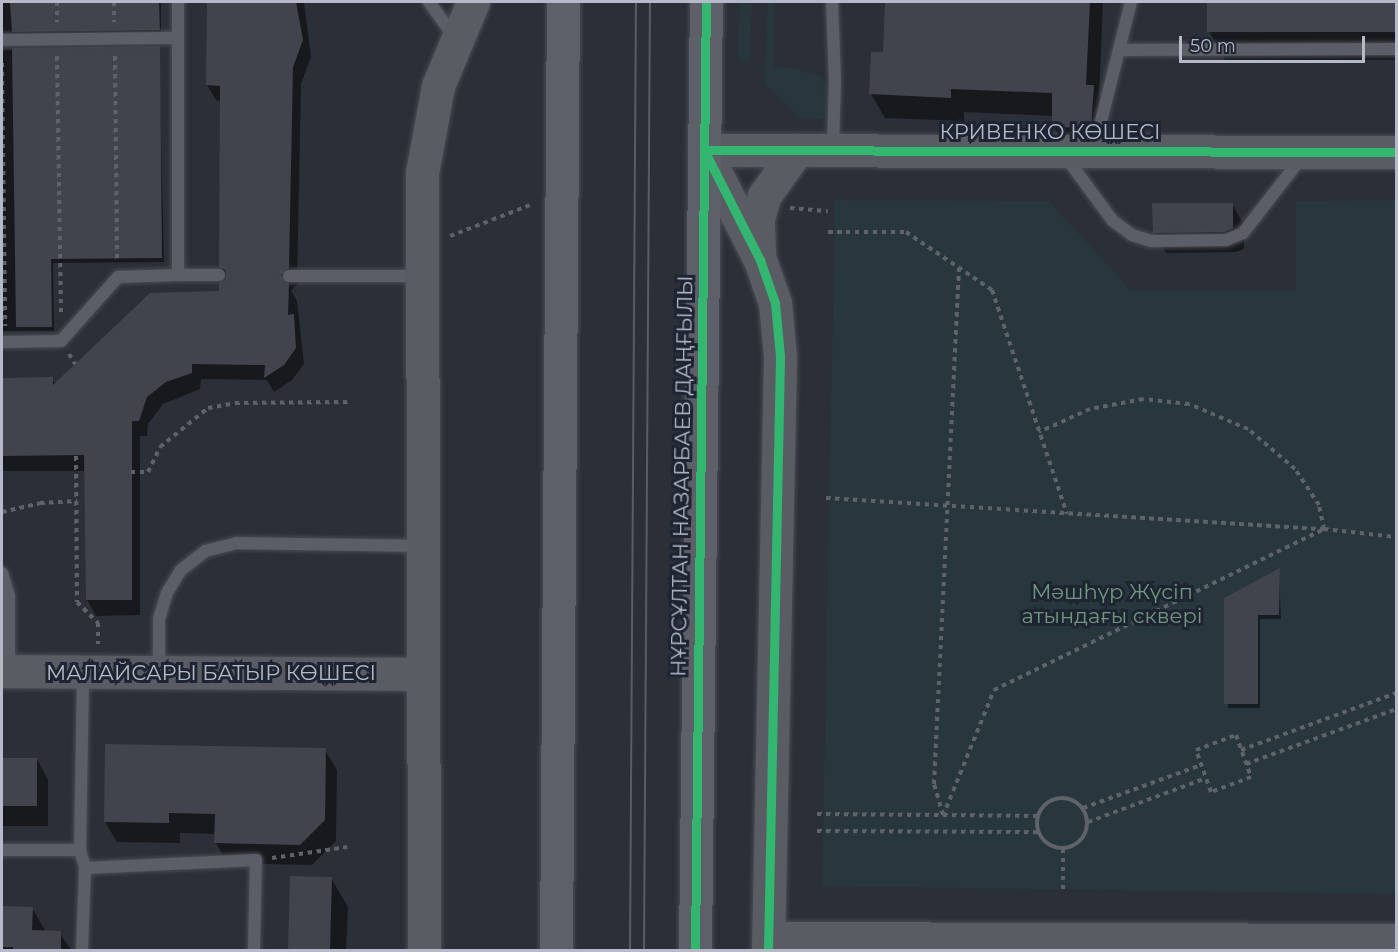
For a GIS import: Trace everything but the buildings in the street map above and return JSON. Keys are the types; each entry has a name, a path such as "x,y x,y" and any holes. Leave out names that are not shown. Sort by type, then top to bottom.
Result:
{"main road":[{"path":"556,951 563,2"},
{"name":"НҰРСҰЛТАН НАЗАРБАЕВ ДАҢҒЫЛЫ","path":"696,951 706,2"}],"street":[{"path":"424,951 421,674 422,174 438,86 455,39 473,2"},
{"name":"КРИВЕНКО КӨШЕСІ","path":"704,150 1094,149 1396,152"},
{"path":"704,150 760,260 775,303 780,356 768,944 1270,945 1396,940"},
{"path":"760,260 757,239 761,206 770,185 797,150"},
{"name":"МАЛАЙСАРЫ БАТЫР КӨШЕСІ","path":"5,671 421,674"}],"lane":[{"path":"178,2 178,275"},
{"path":"429,2 455,39"},
{"path":"832,2 835,80 833,151"},
{"path":"1094,149 1131,2"},
{"path":"2,40 178,38"},
{"path":"1119,50 1396,49"},
{"path":"1060,149 1113,221 1132,236 1152,242 1226,240 1244,233 1307,151"},
{"path":"289,276 422,261"},
{"path":"4,342 62,341 118,277 219,275"},
{"path":"159,672 159,619 167,592 181,570 206,551 236,543 422,546"},
{"path":"2,573 9,596 5,671"},
{"path":"82,951 85,868 80,850 90,672"},
{"path":"2,850 80,850"},
{"path":"85,868 256,860 254,951"}],"path":[{"path":"57,2 62,341"},
{"path":"114,2 118,277"},
{"path":"2,63 4,342"},
{"path":"422,261 562,193"},
{"path":"761,206 828,211"},
{"path":"828,232 906,232 992,290 1067,514"},
{"path":"943,816 934,784 959,268"},
{"path":"1039,432 1089,410 1143,399 1189,404 1248,429 1295,469 1319,505 1324,529"},
{"path":"131,472 148,472 160,447 208,408 235,403 350,402"},
{"path":"76,456 77,602 98,623 90,672"},
{"path":"77,472 84,472"},
{"path":"826,498 1324,529 1396,537"},
{"path":"2,512 40,503 77,501"},
{"path":"943,816 994,690 1324,529"},
{"path":"1241,750 1396,693"},
{"path":"1246,764 1396,709"},
{"path":"1236,735 1241,750 1251,777 1211,792 1196,750 1236,735"},
{"path":"1083,808 1201,765"},
{"path":"1088,822 1206,778"},
{"path":"1053,798 1070,798 1083,808 1088,822 1083,837 1063,848 1048,844 1038,832 1037,816 1053,798"},
{"path":"817,814 1037,816"},
{"path":"817,831 1038,832"},
{"path":"256,860 347,847"},
{"path":"1063,848 1063,890"}],"green space":[{"path":"740,2 752,2 750,60 738,59"},
{"path":"768,2 775,2 774,67 793,68 821,77 826,87 825,119 800,118 765,84"},
{"name":"Мәшһүр Жүсіп атындағы сквері","path":"835,200 1049,201 1131,291 1296,291 1296,201 1396,200 1396,894 822,886"}],"tram line":[{"path":"630,950 636,2"},
{"path":"644,950 650,2"}],"cycle path":[{"path":"695,950 706,2"},
{"path":"768,950 780,356 775,303 760,260 704,150 1396,152"}]}
